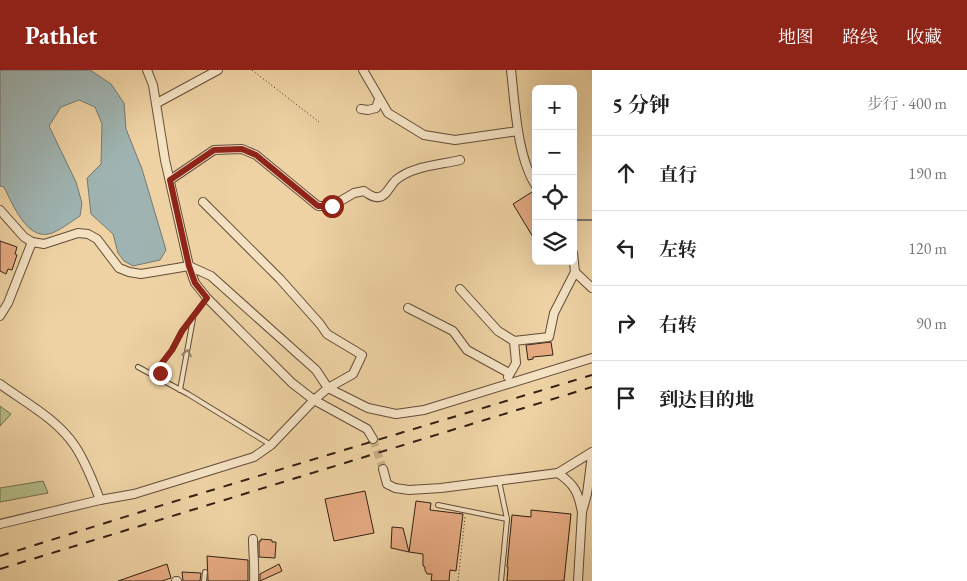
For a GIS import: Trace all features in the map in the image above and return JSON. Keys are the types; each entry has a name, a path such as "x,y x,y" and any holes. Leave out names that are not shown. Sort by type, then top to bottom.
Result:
{"street":[{"path":"147,70 153,85 165,160 189,266 195,283 207,298 292,383 314,400 367,429 373,439"},
{"path":"157,103 218,70"},
{"path":"363,70 388,113 424,135 455,140 518,131"},
{"path":"511,70 518,131 529,175 532,180"},
{"path":"361,109 376,108 379,99"},
{"path":"170,180 214,150 242,149 256,155 318,206 332,206 354,193 364,191 371,196 379,197 396,180 410,172 460,160"},
{"path":"0,524 100,500 134,494 254,457 271,445 328,388 353,374 362,355 327,334 280,279 203,202"},
{"path":"0,210 24,237 32,242 44,244 78,233 88,234 97,239 119,268 129,272 141,274 189,266 211,276 316,370 328,388 368,408 396,414 424,410 592,358"},
{"path":"0,316 8,303 32,242"},
{"path":"460,289 498,331 514,341 549,337 554,313 575,272 574,265"},
{"path":"575,272 592,288"},
{"path":"408,308 453,332 468,350 509,373"},
{"path":"506,384 509,373 516,363 514,341"},
{"path":"0,384 64,432 90,473 100,500"},
{"path":"382,469 387,484 395,488 409,490 440,488 558,473 592,454"},
{"path":"578,581 582,512 587,494 592,454"},
{"path":"558,473 570,481 578,492 582,512"},
{"path":"253,539 253,557 256,563 254,581"}],"lane":[{"path":"163,381 160,373 162,363 172,350 182,331 207,298"},
{"path":"180,390 194,317"},
{"path":"138,367 271,445"},
{"path":"499,480 507,519 501,581"},
{"path":"438,505 507,519"},
{"path":"204,581 205,572"}],"path":[{"path":"252,70 319,122"},
{"path":"458,581 466,510"}],"green space":[{"path":"0,406 11,414 0,426"},
{"path":"43,481 48,493 0,502 0,488"}],"shaded area":[{"path":"0,70 90,70 111,84 124,103 126,129 142,169 166,250 160,260 133,266 124,261 118,253 113,234 91,214 87,178 101,164 102,124 95,107 79,100 61,107 49,126 76,182 82,203 80,216 61,229 49,234 41,234 27,226 4,187 0,186"}],"building":[{"path":"532,192 532,235 513,204"},
{"path":"0,241 17,247 15,254 17,255 12,270 8,269 6,274 0,271"},
{"path":"551,342 553,355 533,357 533,359 528,360 526,345"},
{"path":"365,491 374,533 334,541 325,499"},
{"path":"416,501 431,503 430,510 463,514 456,571 450,570 449,581 431,581 432,574 427,574 423,566 423,554 409,552"},
{"path":"531,510 571,514 564,581 507,581 512,515 531,517"},
{"path":"392,527 403,528 409,552 391,548"},
{"path":"261,539 276,542 275,558 259,557 259,541"},
{"path":"207,556 248,560 248,581 208,581"},
{"path":"167,564 171,578 162,581 118,581"},
{"path":"279,564 282,571 260,581 260,574"},
{"path":"182,572 201,573 200,581 183,581"}],"waterway":[{"path":"577,220 592,220"}],"tunnel":[{"path":"373,439 383,469"}],"railway":[{"path":"0,556 592,375"},
{"path":"0,569 592,387"}],"route":[{"path":"160,373 162,363 172,350 182,331 207,298 195,283 189,266 170,180 214,150 242,149 256,155 318,206 332,206"}]}
